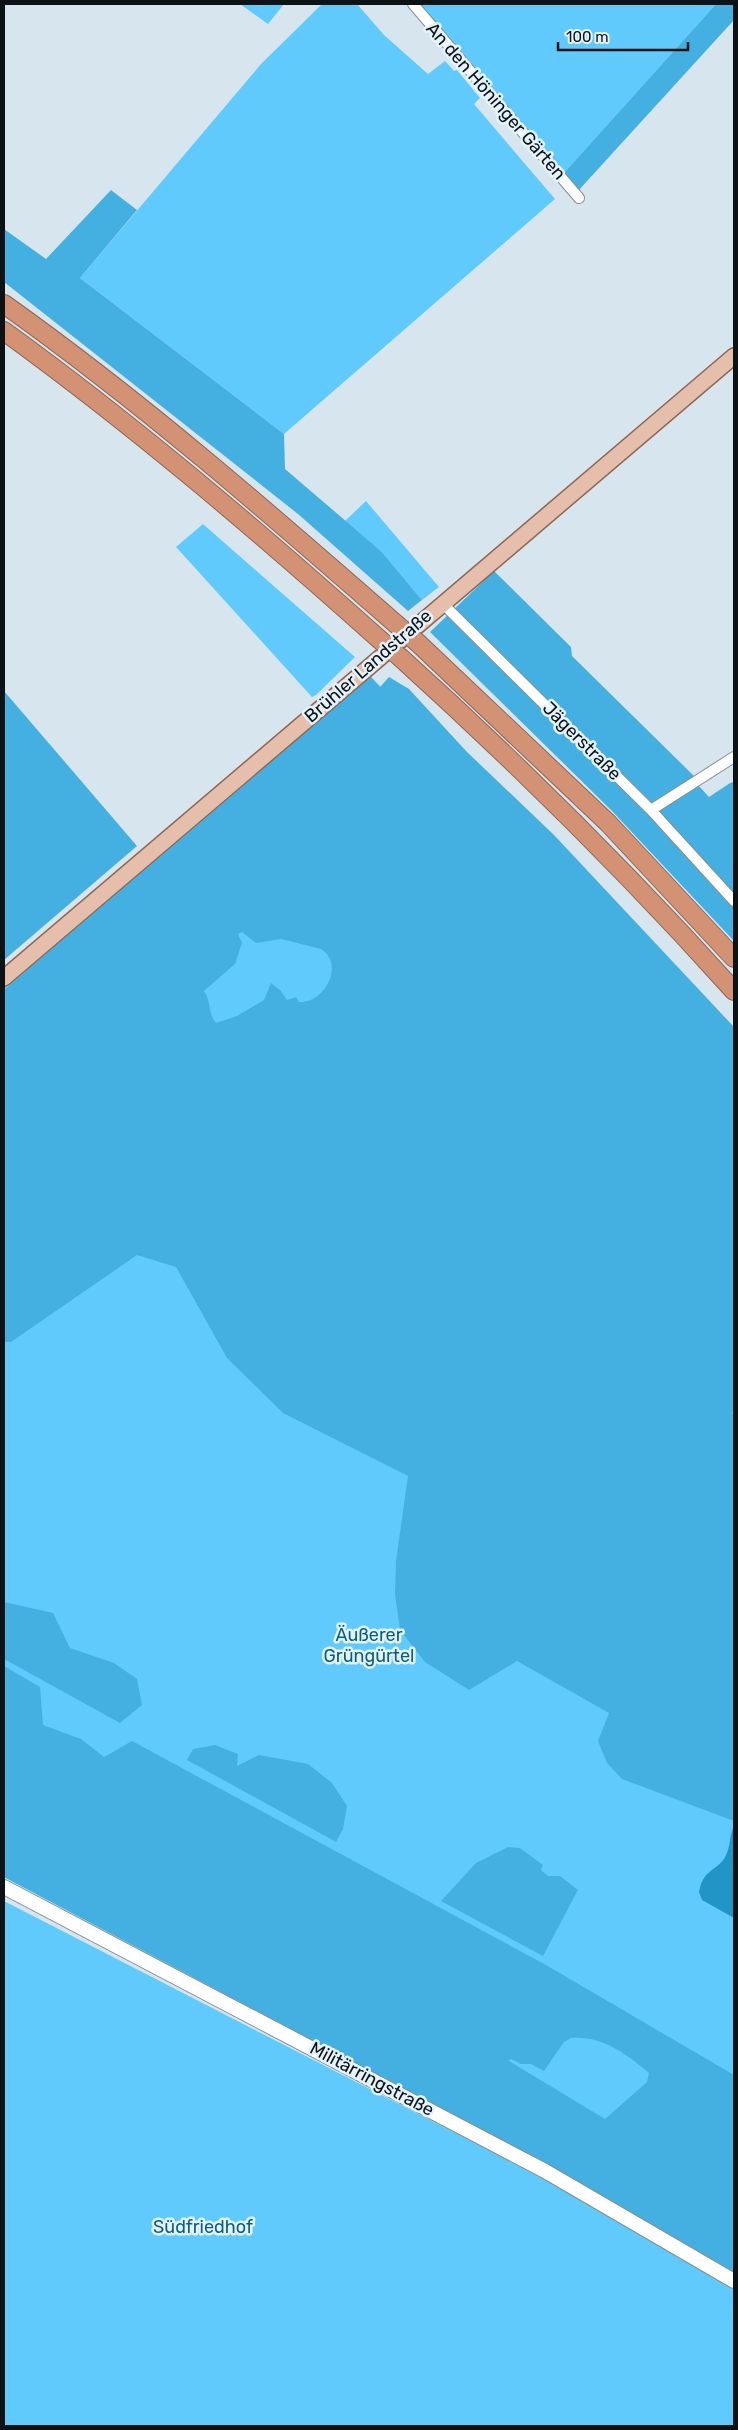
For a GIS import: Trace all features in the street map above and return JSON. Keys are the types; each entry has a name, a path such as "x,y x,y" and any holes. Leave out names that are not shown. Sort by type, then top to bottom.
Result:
{"highway":[{"path":"4,304 57,342 217,468 418,643 608,823 734,958"},
{"path":"4,331 78,386 195,479 272,543 401,658 460,712 590,840 734,991"}],"main road":[{"name":"Brühler Landstraße","path":"4,978 442,602 734,356"},
{"name":"Militärringstraße","path":"4,1887 537,2166 734,2281"}],"street":[{"name":"An den Höninger Gärten","path":"412,4 579,198"},
{"name":"Jägerstraße","path":"442,602 651,810 734,900"},
{"path":"651,810 734,757"}],"green space":[{"path":"240,4 284,4 268,24"},
{"path":"322,4 357,4 384,35 428,74 445,61 454,71 457,70 480,98 474,104 555,199 284,434 80,278 261,64"},
{"path":"418,4 716,4 563,174"},
{"path":"366,501 439,587 422,600 382,552 345,521"},
{"path":"203,524 355,657 316,695 312,697 176,547"},
{"name":"Äußerer Grüngürtel","path":"371,677 563,871 734,1055 734,2272 570,2177 4,1877 4,985 361,681"},
{"name":"Südfriedhof","path":"4,1901 549,2181 734,2290 734,2426 4,2426"}],"shaded area":[{"path":"716,4 734,4 734,20 578,191 563,174"},
{"path":"111,190 137,210 80,278 284,434 285,469 382,552 422,600 408,611 298,514 4,282 4,229 46,259"},
{"path":"494,571 571,647 572,656 694,776 698,785 709,797 734,782 734,941 612,811 430,632"},
{"path":"371,677 380,687 389,677 409,689 467,752 554,835 734,1027 734,1408 732,1413 734,1415 734,1821 622,1779 607,1763 598,1741 609,1713 517,1661 469,1690 425,1662 400,1630 395,1594 396,1561 408,1476 283,1413 227,1358 176,1267 137,1255 11,1342 4,1342 4,990","holes":["242,932 256,943 281,939 321,949 328,956 331,964 329,982 317,996 308,1001 299,1002 296,997 287,1000 280,990 271,983 264,1000 237,1016 216,1023 204,991 235,964 242,943 238,934"]},
{"path":"4,691 137,846 4,960"},
{"path":"4,1602 53,1613 70,1648 114,1663 137,1679 142,1705 120,1723 4,1659"},
{"path":"4,1666 40,1687 43,1725 81,1739 104,1757 132,1741 546,1965 734,2075 734,2272 570,2177 4,1877","holes":["571,2038 582,2038 613,2047 649,2073 647,2082 605,2119 509,2061 511,2059 521,2064 531,2064 544,2071 564,2042"]},
{"path":"215,1745 238,1754 237,1766 259,1755 308,1764 332,1783 347,1806 343,1829 336,1842 187,1760 193,1749"},
{"path":"734,1825 734,1918 702,1900 699,1892 706,1875 724,1859"},
{"path":"508,1847 520,1848 543,1865 541,1870 548,1876 560,1876 578,1890 543,1956 441,1901 476,1863"}]}
